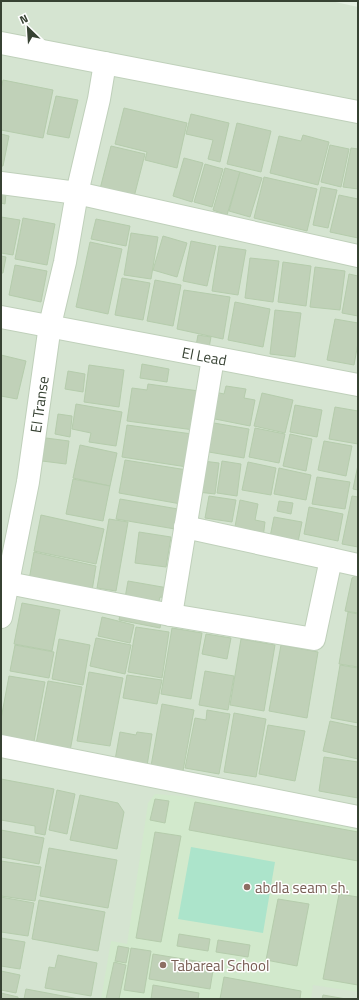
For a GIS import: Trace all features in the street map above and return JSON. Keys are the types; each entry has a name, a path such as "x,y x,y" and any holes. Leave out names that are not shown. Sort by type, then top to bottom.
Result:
{"street":[{"path":"1,43 358,112"},
{"name":"El Transe","path":"1,617 28,482 50,325 65,262 77,193 99,99 105,62"},
{"path":"1,183 77,193 358,256"},
{"name":"El Lead","path":"1,317 50,325 213,358 358,385"},
{"path":"170,615 213,358"},
{"path":"185,528 358,565"},
{"path":"8,583 170,615 314,639 331,559"},
{"path":"1,746 358,817"}],"shaded area":[{"path":"1,1 331,1 358,7 358,999 1,999"},
{"name":"abdla seam sh.","path":"155,794 181,796 358,829 358,992 313,985 311,999 101,999 111,941 127,944 148,803"},
{"path":"191,847 275,862 263,933 178,919"}],"building":[{"path":"3,80 53,90 43,138 1,130 1,89"},
{"path":"56,96 78,100 69,138 47,134"},
{"path":"124,108 187,123 177,168 145,160 147,152 115,144"},
{"path":"191,114 229,123 220,162 208,159 213,140 186,134"},
{"path":"237,123 271,131 261,172 227,164"},
{"path":"1,134 9,136 3,166 1,166"},
{"path":"303,135 329,142 318,185 270,173 279,136 301,141"},
{"path":"330,145 349,149 341,187 321,182"},
{"path":"111,146 145,154 134,197 100,189"},
{"path":"351,148 358,149 358,189 343,187"},
{"path":"184,158 203,163 192,202 173,196"},
{"path":"205,164 223,169 212,207 194,202"},
{"path":"225,168 240,172 227,215 213,210"},
{"path":"240,172 262,178 250,217 229,211"},
{"path":"264,177 317,189 307,231 254,218"},
{"path":"321,187 337,190 328,228 313,225"},
{"path":"1,193 6,194 5,204 1,203"},
{"path":"339,195 358,199 358,238 330,232"},
{"path":"1,217 20,220 13,255 1,253"},
{"path":"23,218 55,224 47,265 15,259"},
{"path":"96,219 130,226 126,246 91,239"},
{"path":"131,233 158,237 151,279 124,275"},
{"path":"163,236 187,243 177,277 153,270"},
{"path":"191,241 216,246 207,286 183,281"},
{"path":"90,242 122,249 108,314 76,307"},
{"path":"219,246 246,250 238,295 212,291"},
{"path":"1,256 6,257 3,273 1,273"},
{"path":"250,258 279,261 273,302 245,298"},
{"path":"283,262 311,266 306,306 278,302"},
{"path":"15,265 47,271 41,302 9,295"},
{"path":"315,267 345,271 340,310 310,307"},
{"path":"349,274 358,276 358,316 342,313"},
{"path":"122,278 150,283 143,320 115,315"},
{"path":"155,280 181,285 173,326 147,321"},
{"path":"184,290 230,297 223,339 177,329"},
{"path":"235,302 270,309 263,347 228,340"},
{"path":"275,310 301,313 295,357 270,354"},
{"path":"335,319 358,323 358,343 354,365 327,360"},
{"path":"198,335 211,337 208,353 195,351"},
{"path":"1,355 26,361 17,399 1,396"},
{"path":"142,364 169,369 167,382 140,378"},
{"path":"89,365 124,370 119,407 84,402"},
{"path":"68,371 85,374 83,392 65,389"},
{"path":"148,384 199,391 194,430 127,421 132,388 147,390"},
{"path":"226,386 246,389 244,398 255,400 250,426 210,418 215,392 224,394"},
{"path":"262,393 293,400 285,433 254,426"},
{"path":"76,404 122,412 116,446 89,442 91,433 72,429"},
{"path":"295,405 322,410 317,437 290,432"},
{"path":"335,407 358,411 358,444 329,439"},
{"path":"58,414 72,416 70,437 55,434"},
{"path":"208,422 249,429 244,458 203,451"},
{"path":"127,425 192,434 187,467 122,457"},
{"path":"255,428 285,434 279,463 249,457"},
{"path":"290,434 312,439 306,471 283,466"},
{"path":"46,438 69,441 66,464 42,461"},
{"path":"324,441 352,446 346,476 318,470"},
{"path":"80,445 117,453 110,486 73,478"},
{"path":"125,460 187,470 181,504 119,493"},
{"path":"203,461 219,463 215,494 198,492"},
{"path":"222,461 241,464 237,496 217,493"},
{"path":"248,462 276,468 271,495 242,490"},
{"path":"358,465 358,490 353,489"},
{"path":"279,468 311,475 306,500 274,494"},
{"path":"317,477 350,482 345,509 312,504"},
{"path":"73,479 110,486 103,521 66,514"},
{"path":"209,496 236,500 232,522 205,518"},
{"path":"352,496 358,497 358,547 342,544"},
{"path":"120,499 178,509 175,529 116,519"},
{"path":"240,500 258,504 255,520 265,522 263,538 234,532"},
{"path":"279,501 293,503 291,514 277,511"},
{"path":"309,507 343,514 338,541 304,534"},
{"path":"41,515 104,529 96,564 34,551"},
{"path":"274,517 302,522 297,547 269,542"},
{"path":"109,519 128,522 116,591 97,588"},
{"path":"139,532 171,537 166,567 135,563"},
{"path":"34,552 96,566 91,597 29,580"},
{"path":"358,574 358,613 345,611 352,578"},
{"path":"128,581 168,588 166,598 160,597 159,601 139,598 125,598"},
{"path":"22,603 60,610 52,651 14,644"},
{"path":"121,609 162,617 160,628 119,620"},
{"path":"348,612 358,614 358,667 339,664"},
{"path":"102,617 134,625 130,643 98,636"},
{"path":"136,627 169,632 162,678 128,672"},
{"path":"172,628 202,633 191,699 161,694"},
{"path":"206,634 231,638 227,659 202,654"},
{"path":"96,638 131,645 125,674 90,666"},
{"path":"59,639 90,645 83,685 52,679"},
{"path":"241,639 275,645 264,711 230,705"},
{"path":"15,645 54,652 49,678 10,671"},
{"path":"281,645 318,652 307,718 269,711"},
{"path":"340,665 358,668 358,723 331,718"},
{"path":"205,671 234,676 228,710 199,705"},
{"path":"89,672 123,678 110,746 77,741"},
{"path":"127,675 162,680 157,704 123,698"},
{"path":"9,676 45,682 33,747 1,741 1,719"},
{"path":"48,681 82,687 70,751 36,744"},
{"path":"162,704 194,710 183,771 151,766"},
{"path":"207,710 230,714 219,774 185,768 195,718 206,720"},
{"path":"234,713 266,719 256,777 224,772"},
{"path":"330,721 358,727 358,759 323,751"},
{"path":"268,725 305,731 295,781 259,774"},
{"path":"120,732 136,735 137,732 152,734 147,766 115,760"},
{"path":"324,757 358,762 358,798 319,791"},
{"path":"1,779 54,789 45,835 35,833 35,826 1,820"},
{"path":"57,790 75,794 67,834 49,830"},
{"path":"80,795 118,803 124,812 117,849 70,840"},
{"path":"155,799 169,801 165,823 150,820"},
{"path":"195,802 358,832 358,861 189,830"},
{"path":"1,830 44,838 39,864 1,857"},
{"path":"155,832 181,836 161,942 136,938"},
{"path":"49,848 117,860 108,908 40,896"},
{"path":"1,861 41,867 35,901 1,896"},
{"path":"339,894 358,897 358,985 323,979"},
{"path":"1,897 34,903 28,936 1,932"},
{"path":"278,899 309,904 297,966 266,960"},
{"path":"39,900 105,912 98,951 32,939"},
{"path":"179,934 210,939 208,951 177,946"},
{"path":"1,938 25,942 20,969 1,966"},
{"path":"218,940 250,945 248,957 216,952"},
{"path":"118,946 129,948 126,963 115,961"},
{"path":"131,948 151,951 144,993 124,990"},
{"path":"153,954 214,964 210,989 149,979"},
{"path":"58,955 97,963 91,996 45,988 49,967 55,968"},
{"path":"114,962 126,965 119,999 106,999"},
{"path":"1,971 20,975 16,993 1,990"},
{"path":"224,977 301,991 300,999 220,999"},
{"path":"153,985 199,993 198,999 151,999"},
{"path":"26,989 79,999 24,999"},
{"path":"1,993 18,997 18,999 1,999"},
{"path":"323,995 346,999 322,999"}],"place":[{"name":"abdla seam sh.","path":"247,887"},
{"name":"Tabareal School","path":"163,965"}]}
